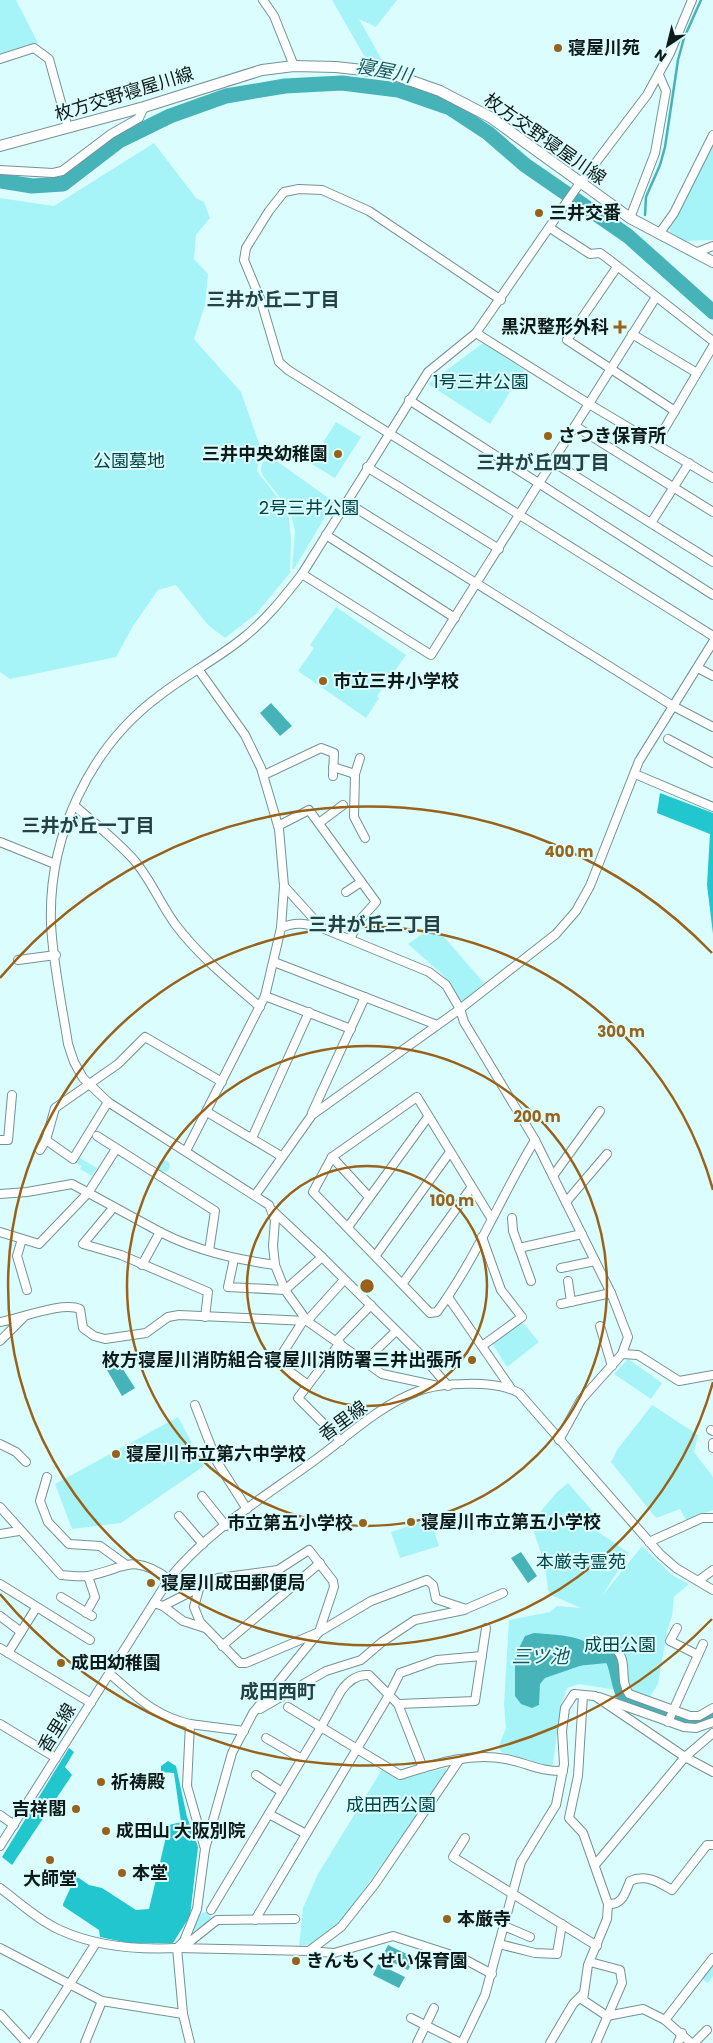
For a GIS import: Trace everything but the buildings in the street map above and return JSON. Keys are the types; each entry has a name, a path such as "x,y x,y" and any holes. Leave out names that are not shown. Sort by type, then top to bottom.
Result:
{"main road":[{"name":"枚方交野寝屋川線","path":"0,146 144,107 262,70 294,66 336,67 388,72 440,91 490,117 578,187 630,218 713,262"}],"street":[{"path":"263,0 274,16 294,66"},
{"path":"448,1386 371,1305 256,1194 108,1102 89,1084 74,1062 68,1044 51,925 55,864 75,806 98,760 126,723 160,695 242,639 259,624 302,574 428,372 476,333 501,300 578,187 647,96 659,75 692,0"},
{"path":"0,59 34,48 49,59 68,128"},
{"path":"630,218 655,153 666,91 659,75"},
{"path":"0,170 53,173 62,171 111,134 139,118 144,107"},
{"path":"659,234 674,213 713,135"},
{"path":"501,300 369,211 322,190 299,189 284,192 269,211 246,248 244,260 261,301 279,362 314,389 713,636"},
{"path":"550,228 590,254 600,253 713,341"},
{"path":"695,253 713,246"},
{"path":"616,267 567,340 675,411"},
{"path":"302,574 431,655 478,584 656,297"},
{"path":"476,333 588,404 713,478"},
{"path":"632,334 697,373"},
{"path":"656,443 713,346"},
{"path":"409,400 713,595"},
{"path":"575,426 713,512"},
{"path":"553,462 713,562"},
{"path":"651,523 689,463"},
{"path":"367,467 499,549"},
{"path":"346,502 673,706 713,727"},
{"path":"326,535 455,618"},
{"path":"312,1115 534,954 556,934 576,911 590,886 639,761 713,642"},
{"path":"698,668 713,676"},
{"path":"186,1151 265,996 281,928 284,886 278,826 264,775 245,735 198,669"},
{"path":"668,739 713,763"},
{"path":"264,775 321,748 334,753 333,776"},
{"path":"360,758 355,774 354,817 365,838"},
{"path":"333,767 355,774"},
{"path":"635,774 713,806"},
{"path":"319,823 343,804"},
{"path":"75,806 132,859 148,878 174,923 188,941 226,978 260,1007"},
{"path":"278,826 309,810 376,902 359,920 350,940"},
{"path":"0,842 55,864"},
{"path":"346,892 361,882"},
{"path":"284,886 322,928"},
{"path":"281,928 293,923 302,923 322,928 429,972 446,984 460,1009 464,1022 535,1140 611,1293 628,1337 622,1354 581,1400 559,1440"},
{"path":"18,960 56,955"},
{"path":"274,962 437,1025"},
{"path":"265,996 351,1028"},
{"path":"256,1194 281,1156 312,1115 365,997"},
{"path":"252,1138 309,1012"},
{"path":"40,1150 46,1140 55,1108 118,1064 145,1037 222,1082"},
{"path":"0,1140 8,1140 12,1095"},
{"path":"491,1218 417,1097 332,1157 313,1192 430,1313 437,1312 448,1297 535,1140"},
{"path":"46,1140 73,1159 108,1102"},
{"path":"207,1112 281,1156"},
{"path":"553,1176 600,1112"},
{"path":"348,1227 428,1117"},
{"path":"97,1136 215,1211 209,1251"},
{"path":"0,1232 39,1244 88,1193 116,1149"},
{"path":"376,1255 450,1152"},
{"path":"566,1202 607,1154"},
{"path":"332,1157 369,1197"},
{"path":"0,1194 27,1192 72,1184 186,1246 234,1259 275,1265"},
{"path":"403,1283 471,1188"},
{"path":"113,1208 83,1244 121,1255 208,1292 205,1317"},
{"path":"273,1211 275,1220 272,1246 275,1265 285,1290 305,1321 382,1374 438,1386"},
{"path":"512,1218 513,1231 531,1280"},
{"path":"142,1265 160,1232"},
{"path":"519,1248 582,1234"},
{"path":"482,1237 502,1290 522,1317 482,1346"},
{"path":"22,1239 17,1256 27,1290"},
{"path":"234,1259 228,1287 285,1290 322,1257"},
{"path":"562,1268 595,1260"},
{"path":"308,1385 277,1362 305,1321 344,1280"},
{"path":"568,1281 571,1302"},
{"path":"560,1304 611,1293"},
{"path":"448,1297 510,1388 535,1408 559,1440 650,1542 676,1568 713,1590"},
{"path":"341,1441 298,1398 338,1342 371,1305"},
{"path":"0,1322 23,1318 58,1307 74,1306 80,1309 83,1328 94,1336 105,1340 146,1333 168,1317 179,1315 305,1321"},
{"path":"0,1341 23,1318"},
{"path":"600,1326 612,1366"},
{"path":"364,1362 396,1331"},
{"path":"622,1354 638,1356 679,1381 713,1375"},
{"name":"香里線","path":"0,1846 169,1579 180,1564 202,1544 341,1441 397,1402 416,1392 438,1386 497,1385 510,1388"},
{"path":"195,1405 217,1462 247,1509"},
{"path":"713,1443 713,1448"},
{"path":"0,1444 16,1452 26,1462"},
{"path":"46,1477 40,1501 48,1522 69,1544 100,1546 125,1564"},
{"path":"202,1496 226,1526"},
{"path":"0,1507 19,1531 61,1575 88,1576 125,1564 147,1566 169,1579"},
{"path":"179,1516 202,1544"},
{"path":"650,1542 702,1518 713,1518"},
{"path":"0,1534 19,1531"},
{"path":"163,1606 199,1590 218,1578 278,1570 309,1550 334,1581 334,1587 319,1632 253,1713 232,1753 205,1849 197,1909 184,1941 179,1948 183,2014 190,2043"},
{"path":"222,1646 320,1562"},
{"path":"698,1581 713,1570"},
{"path":"61,1597 89,1614 95,1597 88,1576"},
{"path":"199,1590 194,1607 200,1622 240,1663 246,1664 319,1632 371,1601 427,1580 433,1584 436,1599 466,1609"},
{"path":"0,1584 90,1640"},
{"path":"253,1713 326,1671 361,1660 382,1642 415,1620 466,1609 503,1593"},
{"path":"154,1602 163,1606 183,1621 205,1628"},
{"path":"8,1653 36,1608"},
{"path":"0,1616 21,1632"},
{"path":"398,1704 475,1701 486,1628"},
{"path":"677,1628 670,1641 698,1655"},
{"path":"610,1644 619,1650 621,1654 625,1685 629,1694 696,1728 713,1722"},
{"path":"671,1716 703,1644"},
{"path":"0,1648 90,1703"},
{"path":"255,1920 389,1695 400,1672 437,1660 482,1656"},
{"path":"110,1674 152,1710 170,1720 244,1731"},
{"path":"211,1910 322,1727 345,1685 361,1674 369,1674 398,1704 423,1768"},
{"path":"412,2018 462,2043 485,1995 492,1974 522,1862 556,1805 564,1764 562,1731 565,1708 574,1694 595,1696 671,1716 699,1716 713,1708"},
{"path":"583,1695 578,1776 568,1818 583,1832 608,1904 607,1920 590,1962 583,2000 607,2016 643,2009 665,2020 692,2043 707,2030"},
{"path":"595,1696 685,1757 713,1772"},
{"path":"288,1707 400,1775 465,1756 506,1759 547,1772 563,1771"},
{"path":"0,1724 56,1758"},
{"path":"190,1724 186,1786 205,1849"},
{"path":"595,1865 685,1757 713,1733"},
{"path":"266,1738 302,1759"},
{"path":"309,1951 341,1928 374,1884 460,1759"},
{"path":"256,1775 282,1792"},
{"path":"269,1814 306,1834"},
{"path":"0,1815 14,1825"},
{"path":"465,1838 453,1857 597,1946"},
{"path":"608,1904 615,1904 622,1900 630,1881 637,1878 656,1880 672,1890 706,1845 713,1845"},
{"path":"0,1888 60,1930 96,1942 140,1950 179,1948 334,1953 393,1936 464,1959 492,1974"},
{"path":"197,1909 211,1910"},
{"path":"211,1910 217,1920"},
{"path":"179,1948 217,1920 296,1920"},
{"path":"499,1944 535,1953 557,1954 562,1924"},
{"path":"504,1926 530,1936"},
{"path":"32,2043 96,1942"},
{"path":"0,1948 102,2001 183,2014"},
{"path":"665,2020 713,1958"},
{"path":"590,1962 620,1970 622,1983 596,2043"},
{"path":"550,2043 573,2004 583,1994"},
{"path":"86,2043 102,2001"},
{"path":"417,2043 434,2008"},
{"path":"0,2014 28,2043"},
{"path":"678,2043 682,2033"}],"green space":[{"path":"0,0 16,0 38,43 0,55"},
{"path":"332,0 397,0 376,27 359,19 383,62 366,59"},
{"name":"公園墓地","path":"154,143 196,198 204,202 210,218 196,235 194,259 208,274 205,305 194,339 241,392 261,449 257,471 288,511 291,538 290,573 256,614 225,638 208,625 176,585 158,590 133,626 116,657 10,679 0,672 0,198 54,206"},
{"path":"713,143 713,240 685,241 670,232 669,228 683,205"},
{"name":"1号三井公園","path":"483,343 524,370 490,424 428,384"},
{"path":"336,422 361,437 335,478 310,463"},
{"name":"2号三井公園","path":"267,460 278,462 334,502 294,569 292,569 295,531 290,510 263,476 261,470 262,463"},
{"path":"336,607 406,655 377,696 379,698 366,718 298,671 314,648 310,645"},
{"path":"428,930 444,937 484,983 462,1002 443,975 408,944"},
{"path":"78,1157 97,1168 92,1176 80,1169 82,1166 75,1162"},
{"path":"162,1160 166,1160 170,1166 166,1172 162,1172 158,1168 158,1164"},
{"path":"519,1323 524,1324 539,1342 507,1367 492,1343"},
{"path":"628,1359 662,1383 651,1399 614,1374"},
{"path":"652,1405 698,1435 694,1452 713,1477 713,1510 686,1520 680,1509 656,1518 611,1462 617,1450"},
{"path":"178,1417 204,1466 121,1523 72,1529 55,1484"},
{"name":"成田公園","path":"568,1483 596,1515 594,1529 629,1553 602,1596 642,1546 672,1575 689,1584 674,1597 658,1684 649,1698 635,1693 579,1684 567,1688 561,1705 552,1770 541,1768 530,1760 501,1752 499,1746 506,1728 504,1704 509,1620 550,1612 557,1606 581,1608 551,1595 548,1590 545,1565 531,1523 557,1492"},
{"path":"430,1519 439,1546 400,1558 391,1532"},
{"name":"成田西公園","path":"383,1768 400,1779 446,1768 446,1775 340,1923 313,1944 299,1946 303,1908 318,1874"},
{"path":"206,1912 211,1916 210,1921 194,1931 193,1929 201,1913"},
{"path":"713,1961 713,1976 708,1983 701,1978"}],"shaded area":[{"path":"660,793 713,813 713,934 707,885 710,834 657,813"},
{"path":"69,1748 74,1752 65,1767 72,1775 12,1865 2,1857"},
{"path":"168,1761 176,1766 187,1817 198,1847 190,1916 173,1943 128,1943 100,1937 99,1930 63,1906 63,1904 76,1876 89,1885 102,1888 136,1910 149,1909 165,1841 165,1826 181,1822 174,1773 161,1772 161,1766"}],"water":[{"path":"271,703 292,726 280,736 260,713"},
{"path":"119,1363 135,1388 122,1396 107,1370"},
{"path":"521,1552 537,1576 528,1583 511,1558"},
{"name":"三ツ池","path":"534,1633 568,1636 592,1644 600,1649 600,1659 545,1678 540,1684 539,1705 532,1708 521,1704 515,1696 515,1656 525,1636"},
{"path":"388,1945 415,1958 408,1970 382,1957"},
{"path":"378,1964 405,1977 399,1988 373,1975"}],"waterway":[{"path":"645,215 646,197 660,165 665,147 678,60 684,38 701,0"},
{"name":"寝屋川","path":"0,181 32,186 63,184 119,141 170,116 226,96 285,86 342,83 398,90 450,108 488,133 525,165 628,236 713,312"},
{"path":"581,1658 611,1655 625,1698 688,1720 700,1721 713,1715"}],"place":[{"name":"寝屋川苑","path":"558,48"},
{"name":"三井交番","path":"539,213"},
{"name":"黒沢整形外科","path":"620,327"},
{"name":"さつき保育所","path":"548,436"},
{"name":"三井中央幼稚園","path":"338,454"},
{"name":"市立三井小学校","path":"323,681"},
{"name":"枚方寝屋川消防組合寝屋川消防署三井出張所","path":"472,1360"},
{"name":"寝屋川市立第六中学校","path":"116,1454"},
{"name":"寝屋川市立第五小学校","path":"411,1522"},
{"name":"市立第五小学校","path":"363,1523"},
{"name":"寝屋川成田郵便局","path":"151,1583"},
{"name":"成田幼稚園","path":"61,1663"},
{"name":"祈祷殿","path":"101,1782"},
{"name":"吉祥閣","path":"76,1809"},
{"name":"成田山 大阪別院","path":"106,1831"},
{"name":"大師堂","path":"50,1860"},
{"name":"本堂","path":"122,1873"},
{"name":"本厳寺","path":"447,1919"},
{"name":"きんもくせい保育園","path":"296,1961"}],"district":[{"name":"三井が丘二丁目","path":"273,299"},
{"name":"三井が丘四丁目","path":"543,462"},
{"name":"三井が丘一丁目","path":"88,825"},
{"name":"三井が丘三丁目","path":"375,924"},
{"name":"成田西町","path":"278,1691"}],"park label":[{"name":"本厳寺霊苑","path":"581,1562"}]}
